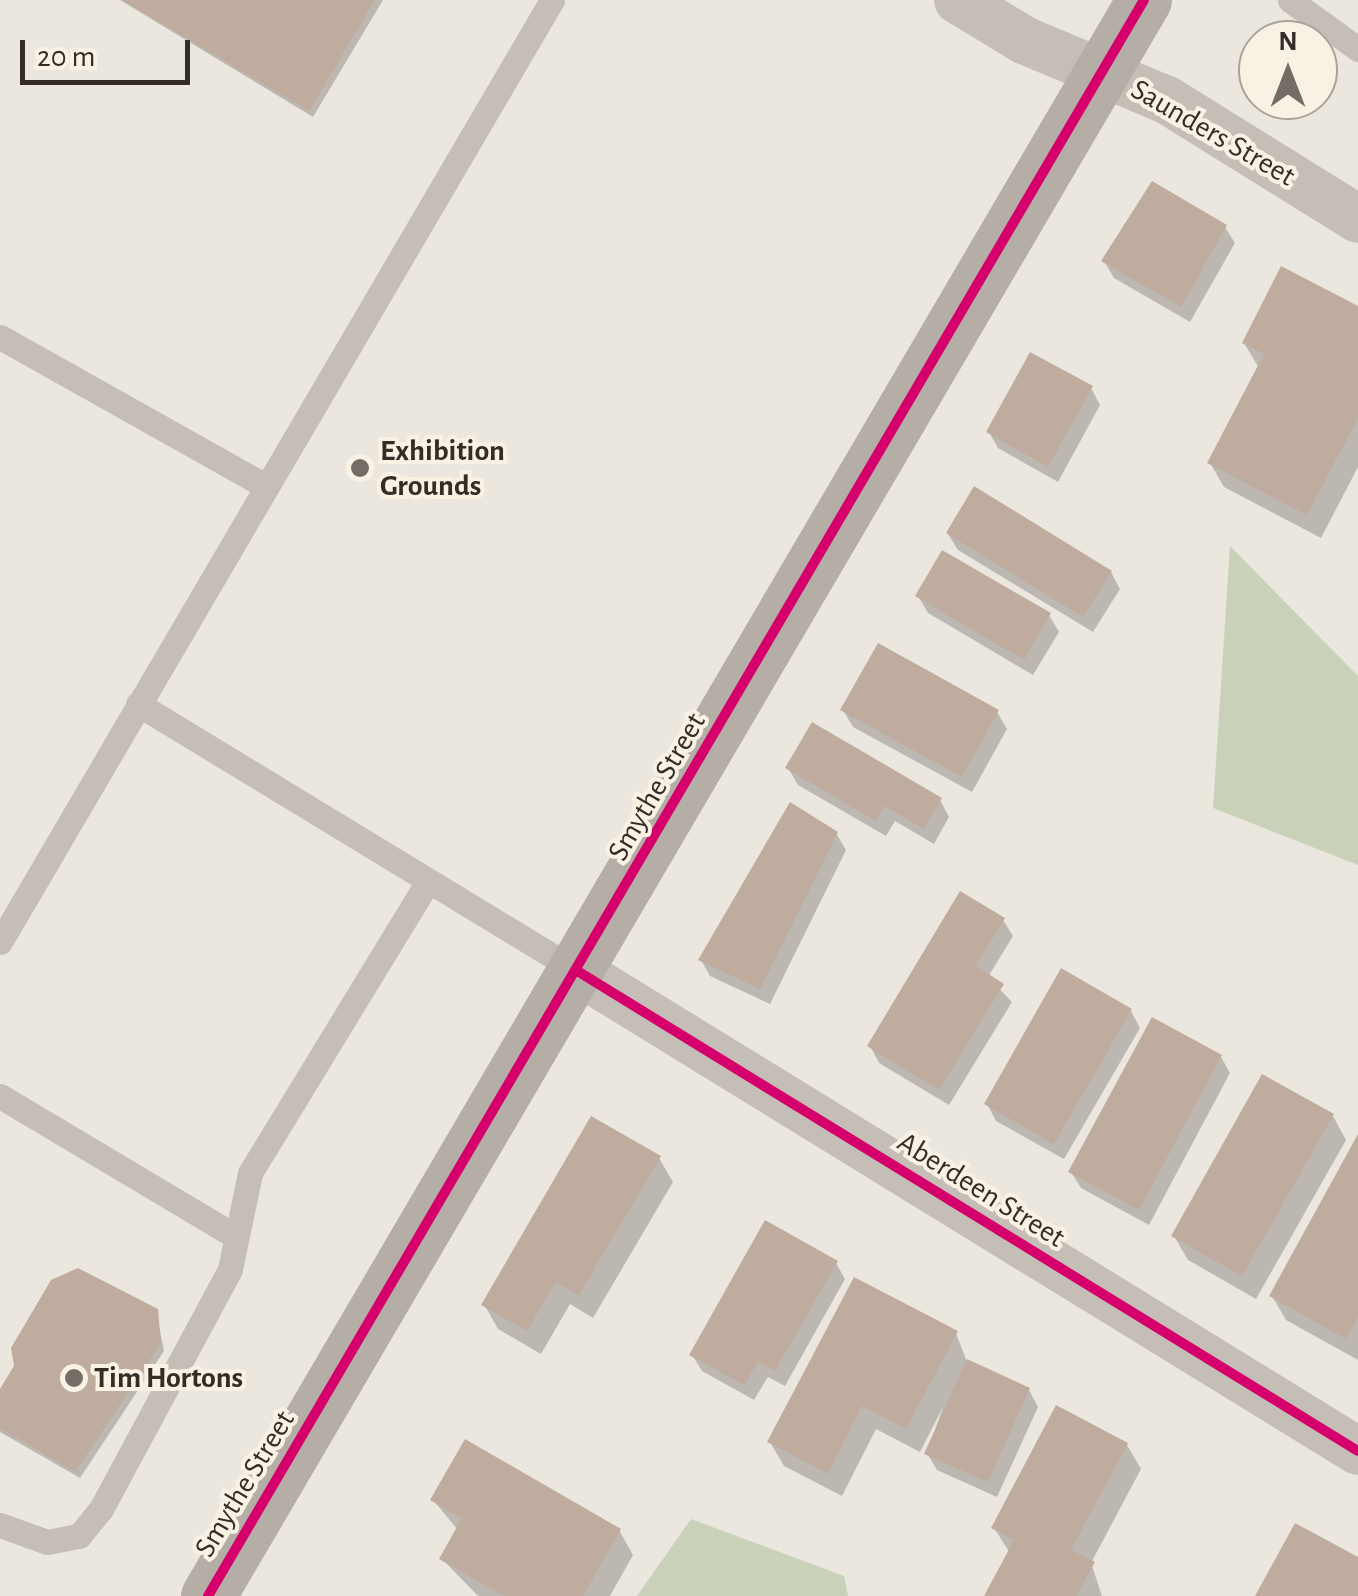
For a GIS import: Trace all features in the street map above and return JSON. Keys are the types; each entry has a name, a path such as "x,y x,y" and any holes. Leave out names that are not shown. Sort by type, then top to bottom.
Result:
{"main road":[{"name":"Smythe Street","path":"208,1596 579,972 1099,71 1144,0"}],"street":[{"name":"Saunders Street","path":"958,0 1099,71 1168,100 1358,219"},
{"name":"Aberdeen Street","path":"579,972 1358,1451"}],"lane":[{"path":"0,942 552,0"},
{"path":"1290,0 1358,49"},
{"path":"0,337 266,486"},
{"path":"138,704 426,885 579,972"},
{"path":"0,1524 47,1542 80,1536 230,1270 250,1172 426,885"},
{"path":"0,1096 235,1236"}],"green space":[{"path":"1230,546 1358,676 1358,865 1213,808"},
{"path":"691,1519 844,1576 848,1596 637,1596"}],"building":[{"path":"122,0 375,0 309,111"},
{"path":"1152,181 1227,225 1181,307 1101,261"},
{"path":"1281,266 1358,306 1358,418 1307,515 1207,463 1264,354 1242,343"},
{"path":"1030,352 1093,386 1048,467 986,432"},
{"path":"974,486 1112,571 1083,617 946,533"},
{"path":"942,550 1051,613 1024,660 915,596"},
{"path":"878,643 999,710 962,777 840,710"},
{"path":"812,722 942,798 924,829 885,806 876,821 785,768"},
{"path":"790,802 838,832 760,989 698,960"},
{"path":"960,891 1005,918 976,966 1004,984 939,1090 867,1046"},
{"path":"1061,968 1132,1009 1054,1144 984,1104"},
{"path":"1152,1017 1222,1055 1139,1210 1068,1172"},
{"path":"1262,1074 1334,1114 1242,1276 1171,1236"},
{"path":"591,1116 661,1156 579,1295 556,1282 527,1331 481,1305"},
{"path":"1358,1134 1358,1316 1346,1339 1269,1296"},
{"path":"765,1220 838,1261 775,1371 758,1362 744,1385 689,1355"},
{"name":"Tim Hortons","path":"78,1268 158,1309 161,1343 75,1472 0,1428 0,1389 14,1366 11,1348 51,1280"},
{"path":"854,1277 958,1331 906,1429 862,1406 828,1474 767,1442"},
{"path":"967,1359 1030,1388 988,1482 924,1454"},
{"path":"1056,1405 1128,1443 1071,1550 1095,1562 1076,1596 984,1596 1014,1540 991,1528"},
{"path":"465,1439 621,1529 583,1596 504,1596 439,1559 462,1518 430,1500"},
{"path":"1295,1523 1358,1557 1358,1596 1255,1596"}],"cycle path":[{"path":"208,1596 1144,0"},
{"path":"579,972 1358,1451"}],"place":[{"name":"Exhibition Grounds","path":"360,468"},
{"name":"Tim Hortons","path":"74,1378"}]}
